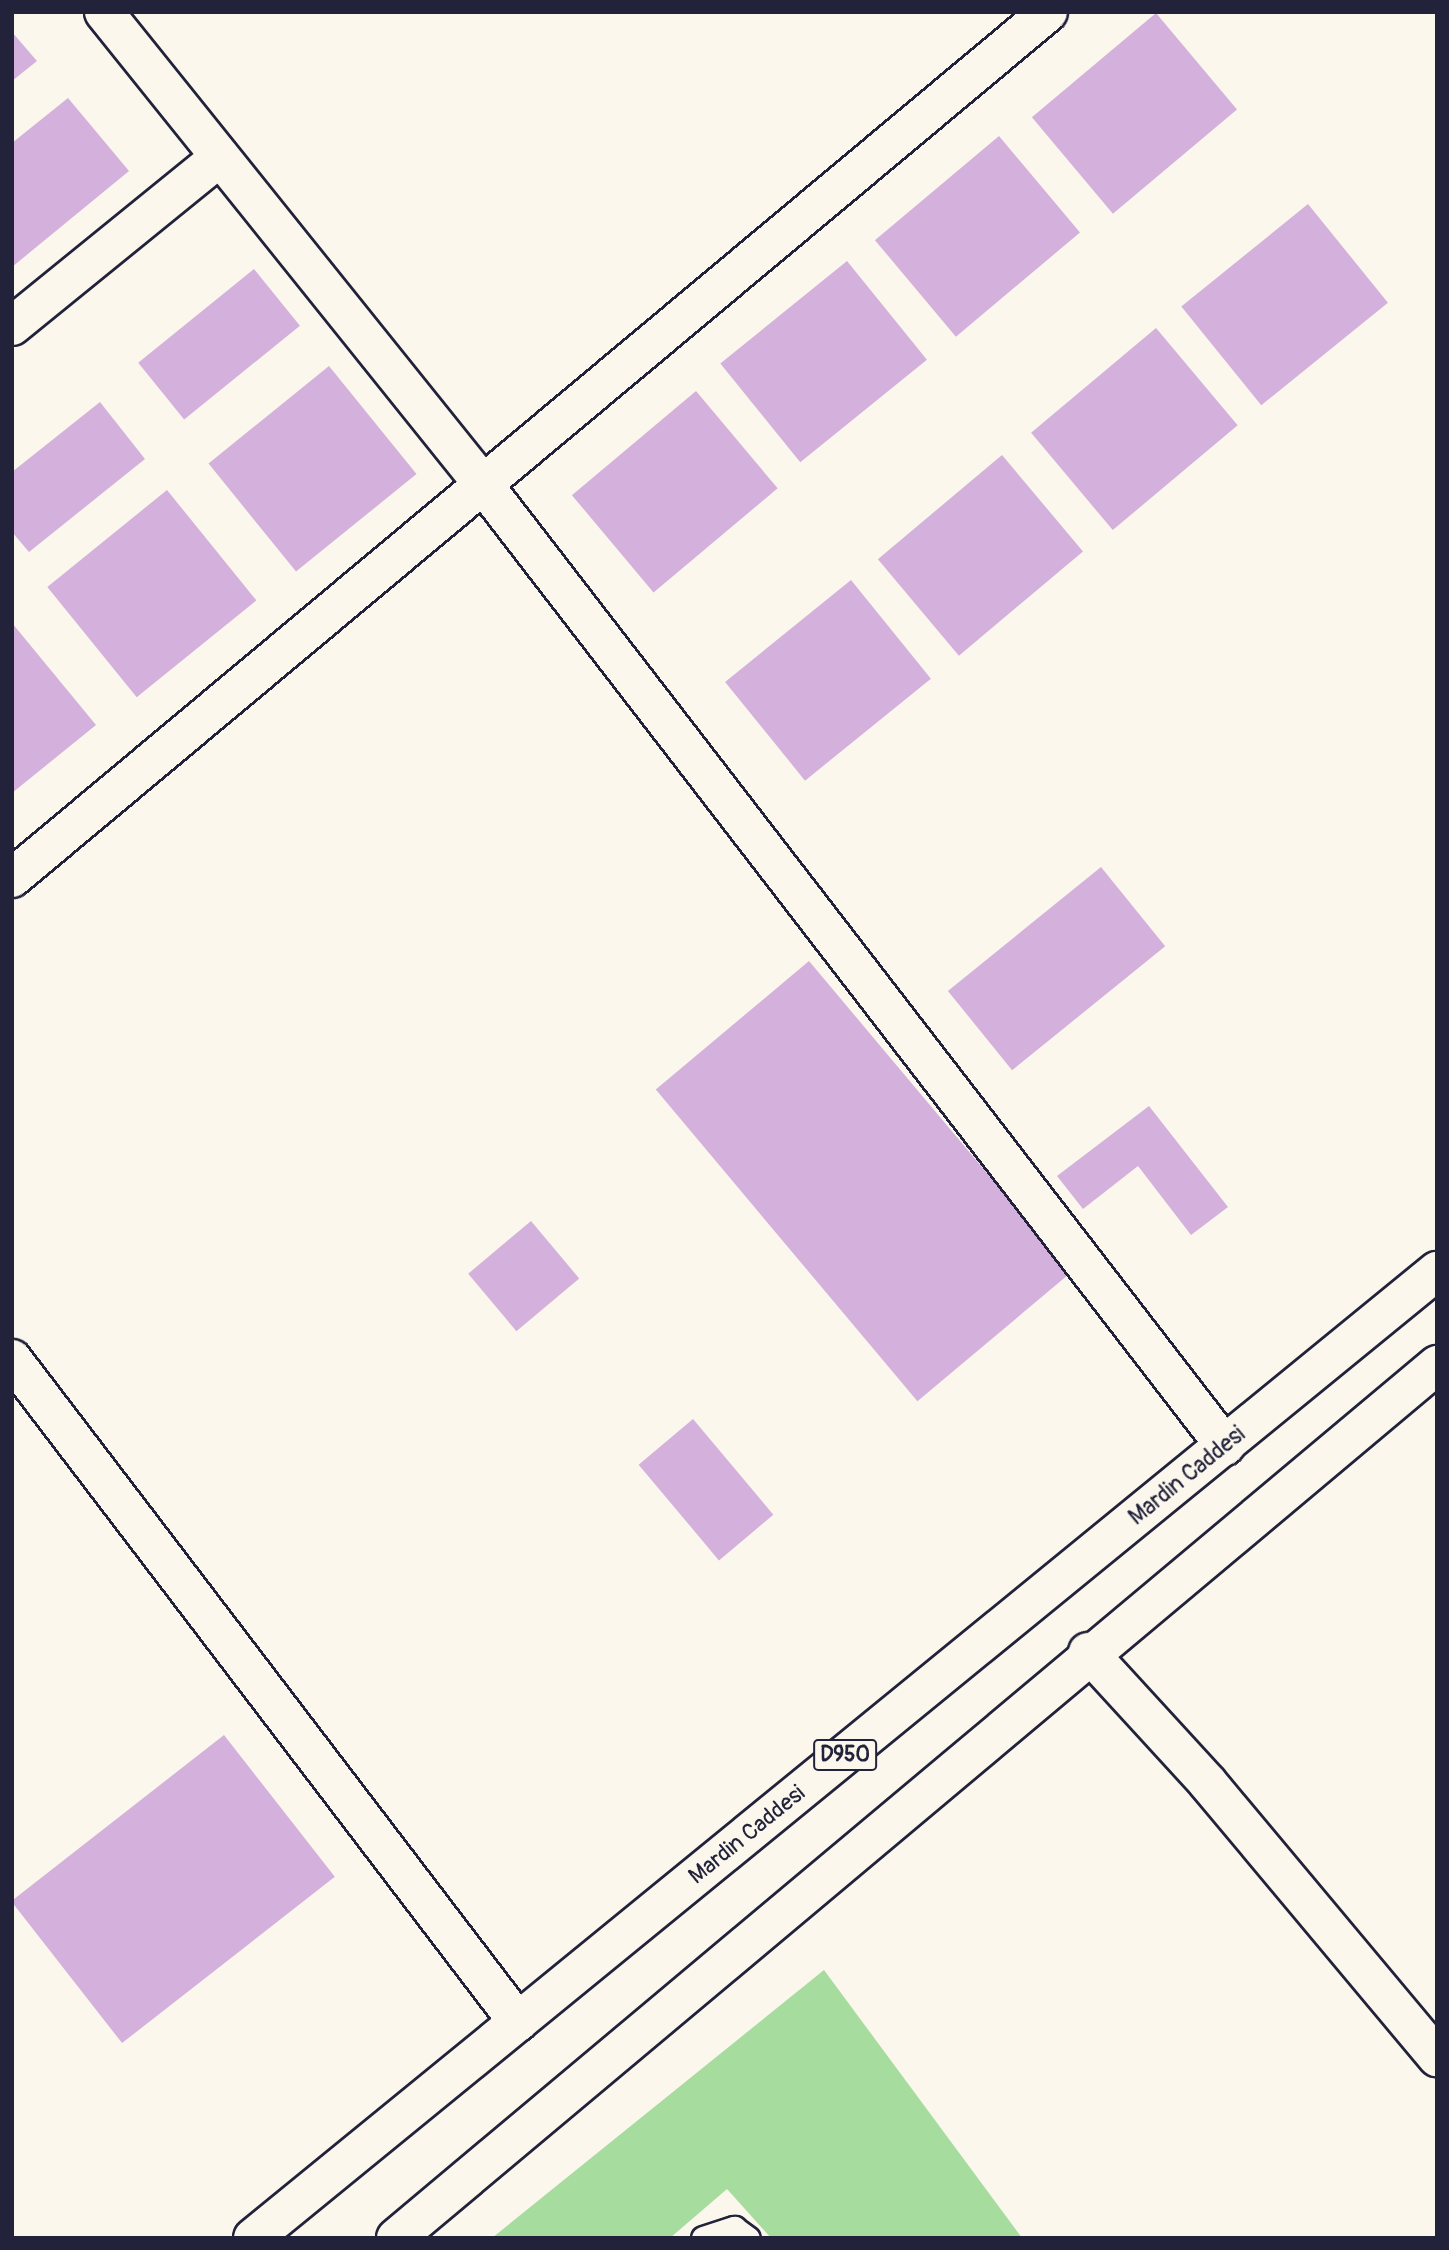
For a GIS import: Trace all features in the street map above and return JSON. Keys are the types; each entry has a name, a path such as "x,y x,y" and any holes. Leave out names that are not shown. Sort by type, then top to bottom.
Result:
{"main road":[{"path":"104,12 486,488 1225,1446"},
{"path":"12,878 486,488 1048,12"},
{"path":"12,326 220,157"},
{"name":"Mardin Caddesi","path":"253,2238 1437,1271"},
{"path":"12,1359 518,2022"},
{"path":"396,2238 1088,1652 1437,1365"},
{"path":"1088,1652 1207,1782 1437,2057"}],"lane":[{"path":"703,2238 734,2228 748,2238"}],"green space":[{"path":"824,1970 1022,2238 771,2238 727,2189 670,2238 492,2238"}],"building":[{"path":"1156,13 1237,110 1113,214 1032,117"},
{"path":"12,32 37,61 12,81"},
{"path":"68,98 129,171 12,267 12,143"},
{"path":"999,136 1080,233 956,337 875,240"},
{"path":"1308,204 1388,303 1261,405 1181,307"},
{"path":"847,261 927,360 800,462 720,364"},
{"path":"254,269 300,326 184,420 138,363"},
{"path":"1156,328 1238,425 1113,530 1031,433"},
{"path":"329,366 416,474 296,572 209,464"},
{"path":"696,391 778,488 654,592 572,495"},
{"path":"100,402 145,459 29,552 12,532 12,472"},
{"path":"1002,455 1083,552 959,656 878,559"},
{"path":"167,490 256,600 137,697 47,587"},
{"path":"851,580 931,679 805,781 725,682"},
{"path":"12,623 96,725 12,793"},
{"path":"1101,867 1165,946 1012,1070 948,991"},
{"path":"809,961 1071,1273 917,1401 656,1090"},
{"path":"1149,1106 1228,1207 1191,1235 1138,1166 1083,1209 1057,1176"},
{"path":"531,1221 579,1278 516,1331 468,1274"},
{"path":"693,1419 773,1515 719,1560 639,1465"},
{"path":"224,1735 335,1877 122,2043 12,1901"}]}
